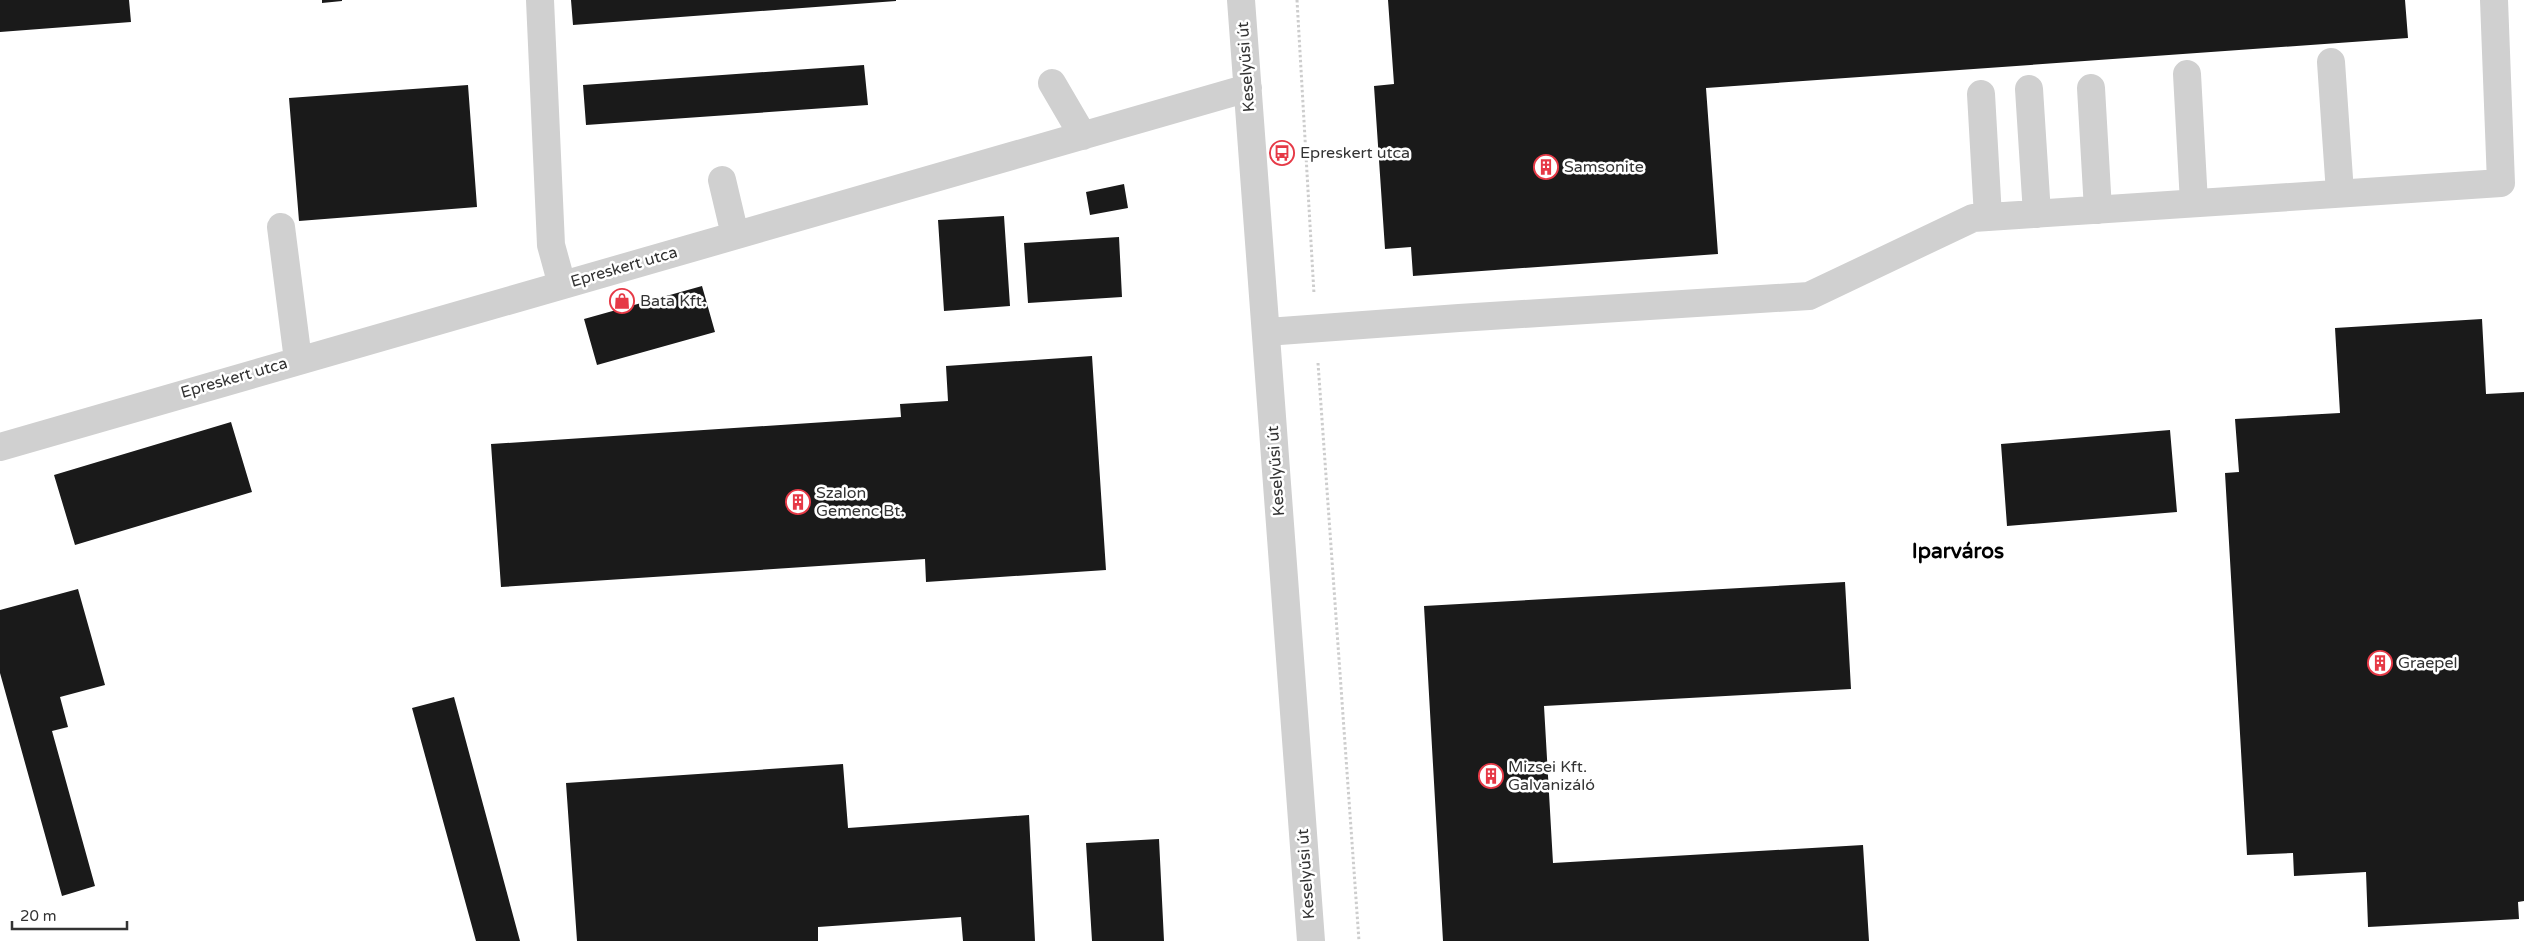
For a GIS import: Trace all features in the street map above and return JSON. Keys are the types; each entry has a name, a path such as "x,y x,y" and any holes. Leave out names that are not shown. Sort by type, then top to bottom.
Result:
{"street":[{"path":"540,0 551,244 562,285"},
{"name":"Keselyűsi út","path":"1242,0 1311,941"},
{"path":"1266,332 1809,296 1973,218 2501,183 2494,0"},
{"path":"2331,62 2340,193"},
{"path":"2187,74 2194,203"},
{"path":"1052,83 1083,136"},
{"name":"Epreskert utca","path":"0,447 1248,88"},
{"path":"2091,88 2098,210"},
{"path":"2029,89 2037,214"},
{"path":"1981,94 1988,217"},
{"path":"722,180 735,235"},
{"path":"281,227 298,360"}],"path":[{"path":"1297,0 1316,330 1358,941"}],"building":[{"path":"0,0 129,0 131,22 0,32"},
{"path":"322,0 342,0 342,1 322,3"},
{"path":"571,0 896,0 896,1 573,25"},
{"name":"Samsonite","path":"1388,0 2405,0 2408,38 1706,88 1718,254 1413,276 1411,247 1385,249 1374,86 1394,84"},
{"path":"864,65 868,105 586,125 583,85"},
{"path":"468,85 477,207 299,221 289,98"},
{"path":"1124,184 1128,208 1090,215 1086,192"},
{"path":"1004,216 1010,306 944,311 938,220"},
{"path":"1119,237 1122,297 1028,303 1024,243"},
{"path":"702,286 715,332 597,365 584,319"},
{"name":"Graepel","path":"2482,319 2486,394 2524,392 2524,901 2518,902 2519,919 2368,927 2366,872 2294,876 2293,853 2247,855 2225,473 2239,472 2235,419 2340,413 2335,328"},
{"name":"Szalon Gemenc Bt.","path":"1092,356 1106,570 926,582 925,559 501,587 491,444 901,417 900,404 948,401 946,366"},
{"path":"231,422 252,492 75,545 54,475"},
{"path":"2170,430 2177,512 2007,526 2001,444"},
{"name":"Mizsei Kft. Galvanizáló","path":"1845,582 1851,689 1544,706 1553,863 1863,845 1869,941 1443,941 1424,606"},
{"path":"78,589 105,685 60,697 68,727 52,731 95,886 62,896 0,673 0,610"},
{"path":"454,697 520,941 476,941 412,708"},
{"path":"843,764 848,828 1029,815 1035,941 963,941 961,917 818,927 818,941 577,941 566,783"},
{"path":"1159,839 1164,941 1092,941 1086,843"}],"place":[{"name":"Epreskert utca","path":"1282,153"},
{"name":"Samsonite","path":"1546,167"},
{"name":"Bata Kft.","path":"622,301"},
{"name":"Szalon Gemenc Bt.","path":"798,502"},
{"name":"Graepel","path":"2380,663"},
{"name":"Mizsei Kft. Galvanizáló","path":"1491,776"}],"district":[{"name":"Iparváros","path":"1958,551"}]}
